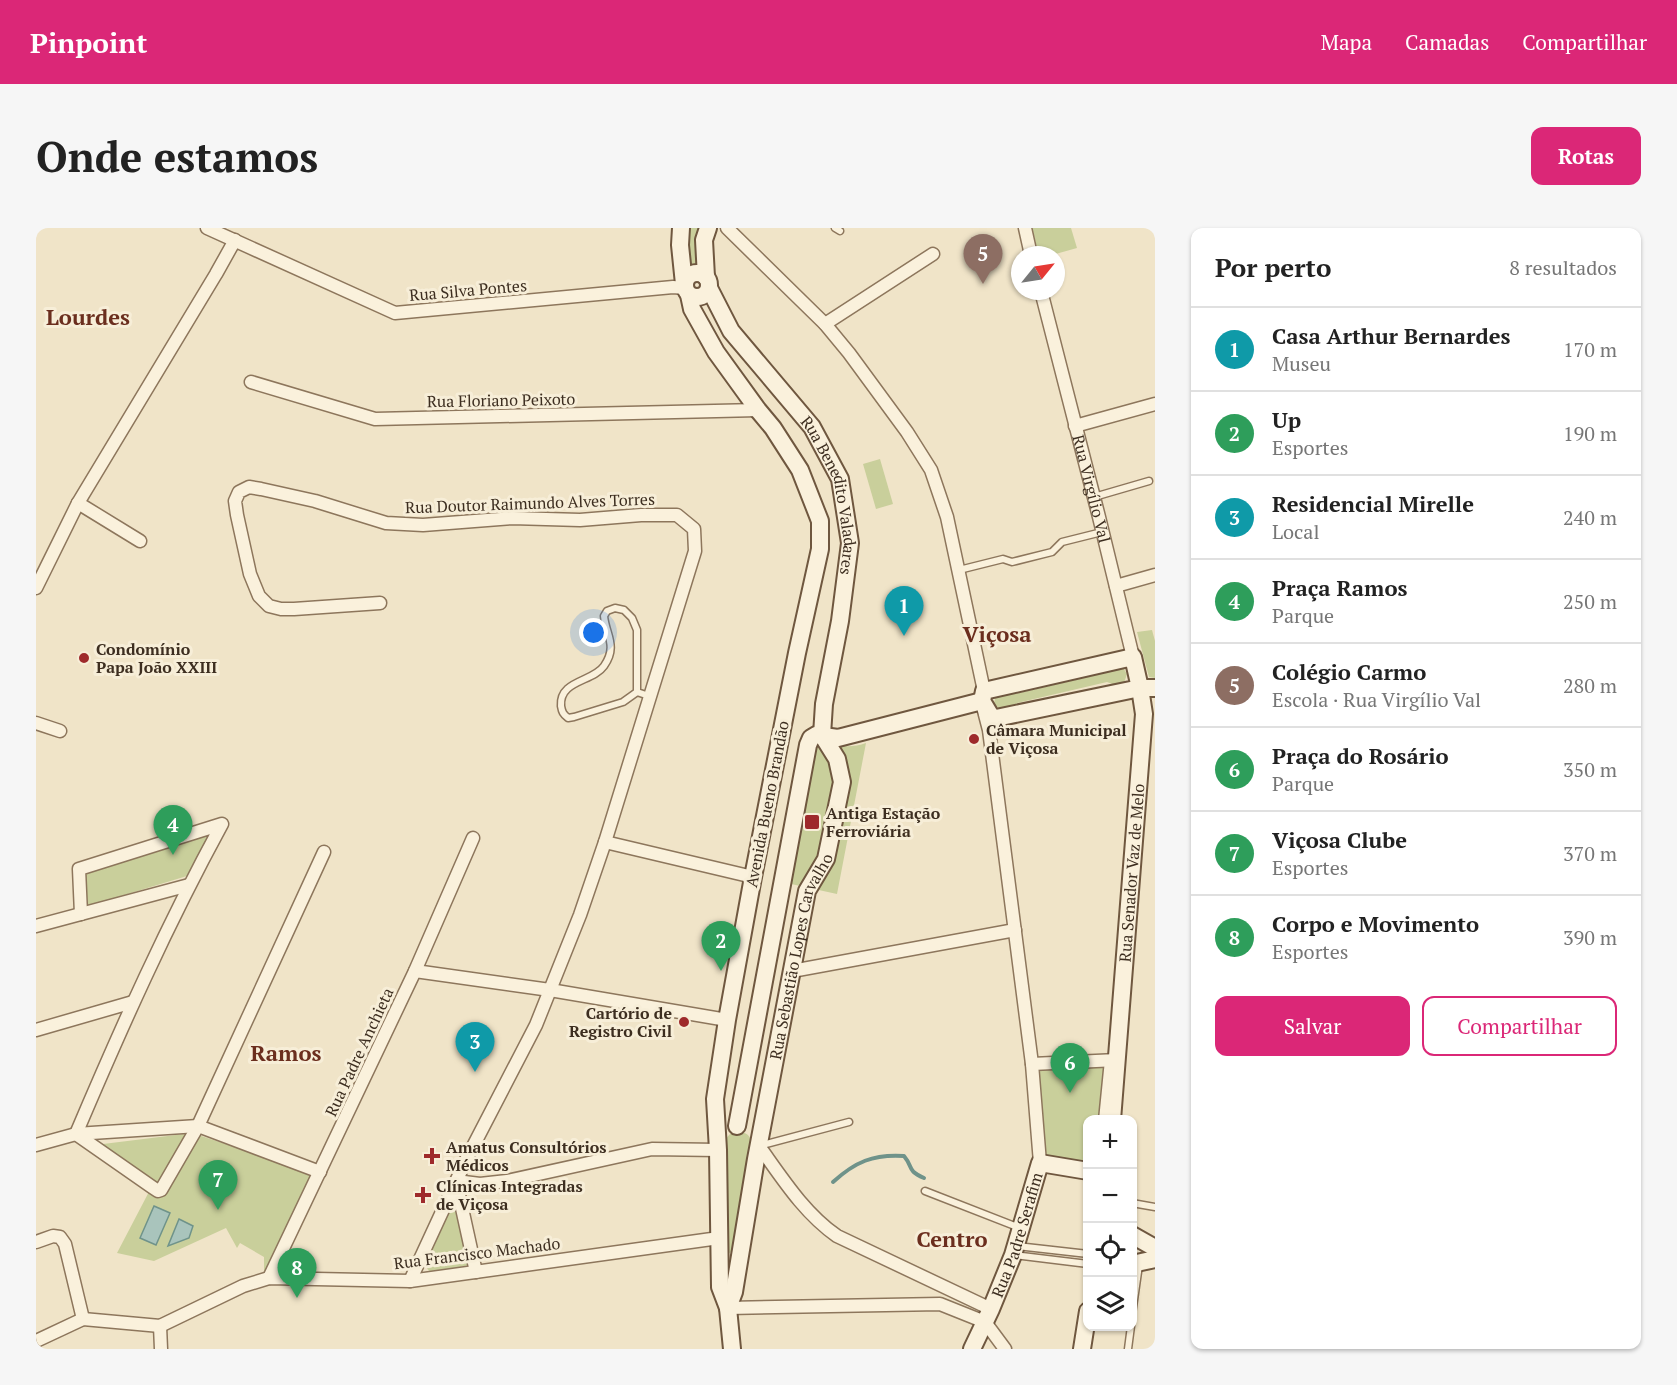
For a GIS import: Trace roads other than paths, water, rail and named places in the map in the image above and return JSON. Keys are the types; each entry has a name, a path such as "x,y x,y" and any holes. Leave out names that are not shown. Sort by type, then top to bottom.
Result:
{"street":[{"name":"Rua Silva Pontes","path":"207,228 395,313 673,287 686,289"},
{"name":"Avenida Bueno Brandão","path":"681,228 680,245 686,289 692,309 716,352 773,428 800,470 820,521 820,549 753,877 715,1099 720,1287 728,1308 732,1349"},
{"name":"Rua Benedito Valadares","path":"708,228 704,240 704,266 707,283 731,331 812,427 840,479 850,543 840,621 824,704 822,735"},
{"path":"727,228 825,324 849,353 907,432 931,470 947,517 989,730 1032,1064 1040,1163"},
{"path":"1024,228 1029,246"},
{"path":"36,588 78,503 235,240"},
{"path":"825,324 933,254"},
{"path":"686,289 697,298 701,297 707,292 707,283"},
{"name":"Rua Virgílio Val","path":"1043,300 1133,657 1148,688"},
{"name":"Rua Floriano Peixoto","path":"251,382 375,419 758,410"},
{"path":"1075,426 1155,404"},
{"name":"Rua Doutor Raimundo Alves Torres","path":"380,603 294,609 269,606 259,596 250,574 237,515 236,501 239,492 249,487 315,501 386,523 423,525 512,518 580,520 641,515 677,515 694,529 694,551 643,694"},
{"path":"78,503 140,541"},
{"path":"1116,586 1155,575"},
{"path":"737,1126 807,745 811,738 816,735 838,738 983,696 1133,657"},
{"path":"983,696 991,716 996,718 1148,688"},
{"name":"Rua Senador Vaz de Melo","path":"1112,1115 1113,1060 1148,688"},
{"path":"410,1281 456,1181 536,1025 580,915 605,842 643,694"},
{"path":"36,723 60,731"},
{"name":"Rua Sebastião Lopes Carvalho","path":"728,1308 734,1292 807,891 826,859 842,782 837,759 822,735"},
{"path":"76,1134 133,1002 189,885 222,824 79,869 81,914"},
{"name":"Rua Padre Anchieta","path":"269,1278 415,971 473,838"},
{"path":"605,842 753,877"},
{"path":"76,1134 160,1191 198,1126 324,852"},
{"path":"36,926 189,885"},
{"path":"792,971 1015,930"},
{"path":"415,971 550,990 727,1020"},
{"path":"36,1030 133,1002"},
{"path":"1032,1064 1113,1060"},
{"path":"36,1146 76,1134 198,1126 320,1172"},
{"path":"456,1181 480,1184 507,1181 652,1149 718,1147 724,1131 730,1127 744,1127 754,1134 759,1146 811,1215 823,1226 837,1236 988,1316 1005,1349"},
{"name":"Rua Padre Serafim","path":"972,1349 1015,1250 1040,1163 1083,1170"},
{"path":"456,1181 476,1272"},
{"path":"36,1242 53,1236 60,1237 65,1244 83,1319"},
{"path":"1137,1238 1155,1248"},
{"path":"719,1244 723,1257 726,1259 740,1254"},
{"name":"Rua Francisco Machado","path":"160,1326 243,1286 269,1278 410,1281 719,1244"},
{"path":"728,1308 940,1304 988,1316"},
{"path":"36,1341 83,1319 160,1326 161,1349"},
{"path":"1082,1349 1085,1331"}],"lane":[{"path":"1094,497 1149,481"},
{"path":"959,570 1003,559 1012,562 1052,552 1062,542 1103,532"},
{"path":"615,608 624,610 632,618 637,630 643,694 574,717 568,718 562,713 561,702 565,692 573,684 594,675 604,666 612,641 604,616 615,608"},
{"path":"1103,1115 1113,1060"},
{"path":"759,1146 849,1122"},
{"path":"926,1191 1021,1228"},
{"path":"1137,1204 1155,1207"},
{"path":"1015,1250 1083,1254"},
{"path":"1015,1250 1083,1263"},
{"path":"1137,1288 1142,1262"},
{"path":"1128,1349 1130,1331"}],"water":[{"path":"154,1206 170,1213 156,1245 140,1238"},
{"path":"179,1219 193,1226 189,1238 168,1246"}],"waterway":[{"path":"833,1182 857,1164 883,1156 904,1156 912,1171 924,1178"}],"place":[{"name":"Colégio Carmo","path":"983,284"},
{"name":"Casa Arthur Bernardes","path":"904,636"},
{"name":"Condomínio Papa João XXIII","path":"84,658"},
{"name":"Câmara Municipal de Viçosa","path":"974,739"},
{"name":"Antiga Estação Ferroviária","path":"812,822"},
{"name":"Praça Ramos","path":"173,855"},
{"name":"Up","path":"721,971"},
{"name":"Cartório de Registro Civil","path":"684,1022"},
{"name":"Residencial Mirelle","path":"475,1072"},
{"name":"Praça do Rosário","path":"1070,1093"},
{"name":"Amatus Consultórios Médicos","path":"432,1156"},
{"name":"Clínicas Integradas de Viçosa","path":"423,1195"},
{"name":"Viçosa Clube","path":"218,1210"},
{"name":"Corpo e Movimento","path":"297,1298"}],"district":[{"name":"Lourdes","path":"88,317"},
{"name":"Viçosa","path":"997,634"},
{"name":"Ramos","path":"286,1053"},
{"name":"Centro","path":"952,1239"}]}
